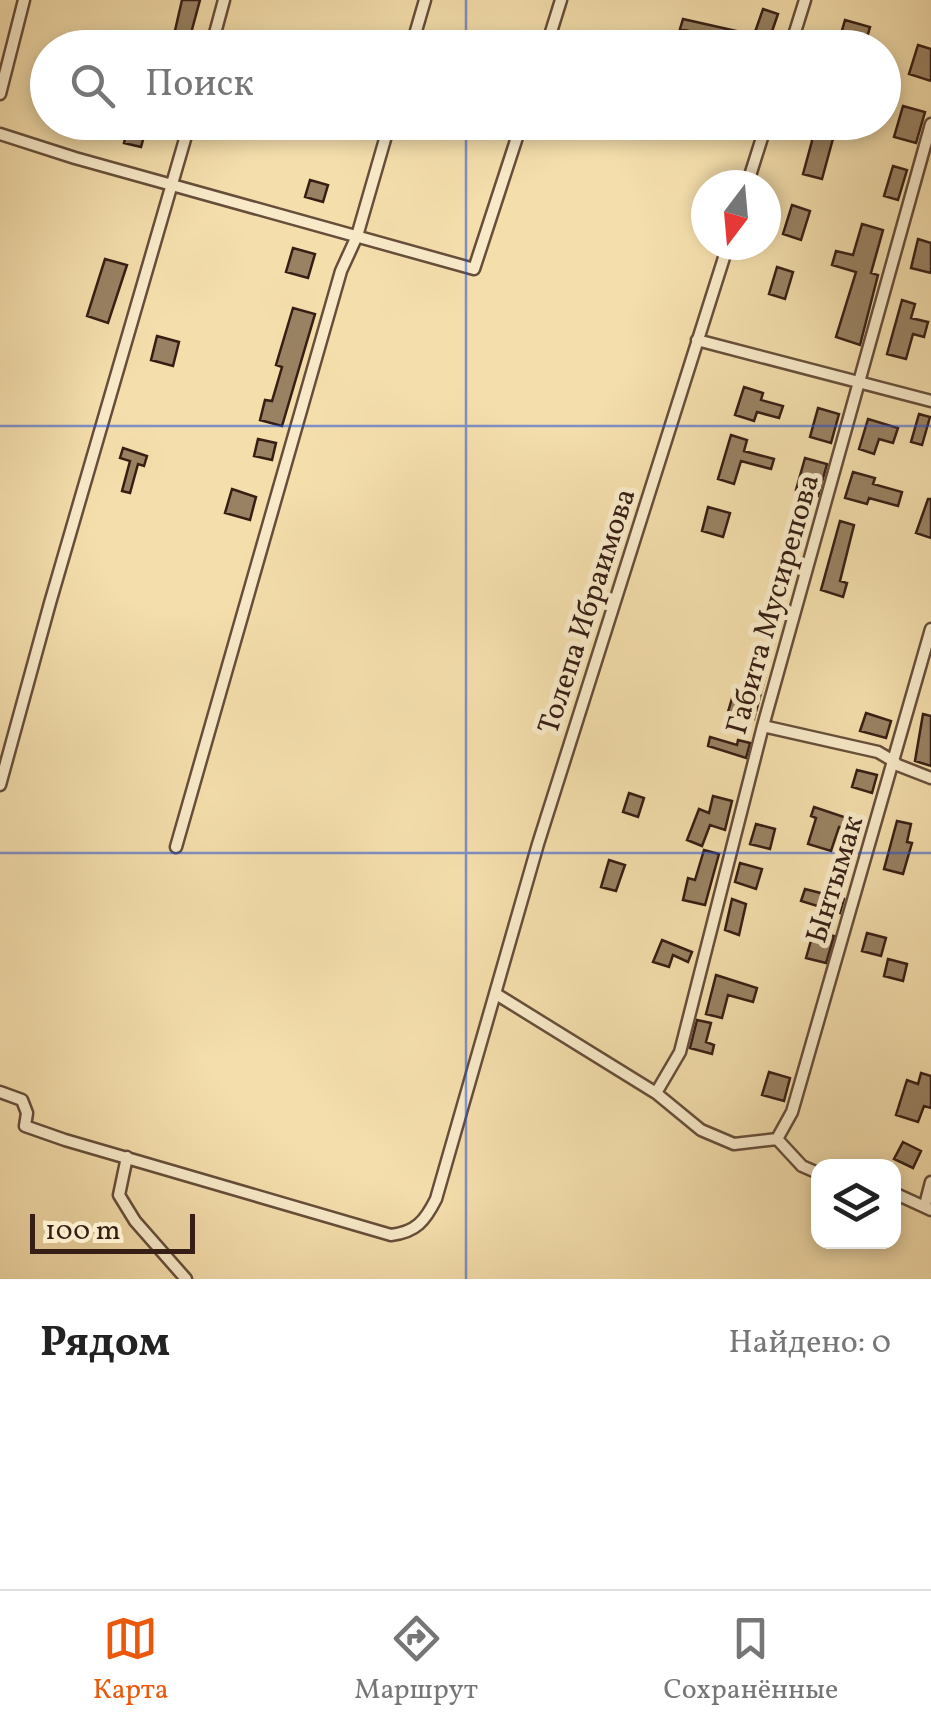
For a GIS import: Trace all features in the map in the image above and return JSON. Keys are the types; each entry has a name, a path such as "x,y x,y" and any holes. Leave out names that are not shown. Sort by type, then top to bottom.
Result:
{"street":[{"path":"0,94 24,0"},
{"path":"216,30 224,0"},
{"path":"417,30 425,0"},
{"path":"552,30 561,0"},
{"path":"796,30 806,0"},
{"name":"Габита Мусирепова","path":"656,1093 680,1052 763,726 931,124"},
{"path":"0,134 474,269 516,140"},
{"path":"0,785 185,140"},
{"path":"176,847 341,271 357,236 385,140"},
{"path":"752,170 761,140"},
{"name":"Толепа Ибраимова","path":"128,1158 391,1235 421,1226 436,1199 544,826 723,260"},
{"path":"697,340 931,400"},
{"name":"Ынтымак","path":"777,1140 792,1112 931,629"},
{"path":"763,726 878,752 909,772 931,778"},
{"path":"496,994 656,1093 701,1130 734,1144 777,1140 811,1170"},
{"path":"492,1008 511,1005"},
{"path":"0,1092 22,1100 27,1113 25,1126 128,1158 120,1195 135,1221 186,1279"},
{"path":"901,1196 928,1207 931,1182"}],"building":[{"path":"182,0 200,0 192,30 175,30"},
{"path":"763,9 778,14 772,30 756,30"},
{"path":"683,19 732,30 684,30 680,29"},
{"path":"845,20 870,27 869,30 842,30"},
{"path":"918,45 931,49 931,81 909,74"},
{"path":"903,106 925,112 916,143 901,139"},
{"path":"125,140 143,140 141,147 124,143"},
{"path":"812,140 833,140 822,179 803,174"},
{"path":"893,166 907,170 898,200 884,196"},
{"path":"310,180 328,185 323,202 305,197"},
{"path":"792,205 810,211 801,240 783,234"},
{"path":"862,224 883,230 871,273 878,275 860,345 836,337 856,272 832,265 836,251 853,255"},
{"path":"918,239 931,243 931,273 911,268"},
{"path":"293,248 315,254 308,278 286,272"},
{"path":"105,259 127,265 108,323 87,316"},
{"path":"777,267 793,272 785,299 769,294"},
{"path":"902,300 915,304 911,318 928,322 924,337 913,334 906,359 887,354"},
{"path":"293,308 315,314 282,426 260,420 265,400 272,401 282,367 276,365"},
{"path":"157,336 179,342 173,366 151,360"},
{"path":"744,387 763,393 761,400 783,406 779,418 757,412 754,421 735,415"},
{"path":"818,408 839,414 831,443 810,437"},
{"path":"919,414 930,417 922,445 911,442"},
{"path":"868,419 898,428 893,443 879,439 874,454 859,449"},
{"path":"731,435 747,440 744,451 774,459 771,469 741,461 734,484 718,479"},
{"path":"258,439 276,443 272,460 254,456"},
{"path":"123,448 147,456 144,466 138,464 130,493 122,491 130,461 120,458"},
{"path":"805,458 827,464 818,496 796,490"},
{"path":"853,472 875,478 873,484 902,492 898,506 869,498 867,504 845,498"},
{"path":"232,489 256,497 250,520 225,513"},
{"path":"931,499 931,538 916,533"},
{"path":"708,507 730,513 723,537 702,531"},
{"path":"840,521 854,525 840,581 847,583 843,597 821,590"},
{"path":"745,673 765,678 754,719 728,712 733,695 739,697"},
{"path":"866,713 891,721 886,738 860,731"},
{"path":"923,714 931,716 931,766 915,761"},
{"path":"710,737 737,745 738,740 750,743 746,758 708,746"},
{"path":"857,770 877,775 872,793 852,787"},
{"path":"629,793 644,798 638,817 623,812"},
{"path":"713,796 732,801 725,830 710,825 702,846 687,840 699,809 709,813"},
{"path":"814,807 856,821 853,831 839,827 831,851 808,844 816,818 811,816"},
{"path":"897,821 911,824 907,842 912,843 903,874 884,869"},
{"path":"756,824 775,829 770,849 750,844"},
{"path":"704,850 719,854 705,905 683,900 688,878 695,880"},
{"path":"609,860 625,865 616,891 601,887"},
{"path":"740,863 762,869 756,889 735,882"},
{"path":"805,889 844,899 840,913 801,901"},
{"path":"732,899 746,904 739,935 725,930"},
{"path":"814,930 834,936 826,963 806,958"},
{"path":"867,933 886,938 881,956 862,951"},
{"path":"662,940 692,952 688,962 673,955 669,967 653,962"},
{"path":"888,959 907,964 903,981 884,976"},
{"path":"716,975 757,988 753,1002 728,995 722,1018 706,1014"},
{"path":"697,1020 711,1023 706,1042 714,1045 712,1054 690,1048"},
{"path":"769,1072 790,1078 784,1101 762,1095"},
{"path":"921,1073 931,1076 931,1108 924,1106 918,1122 896,1115 907,1080 918,1084"},
{"path":"903,1142 921,1151 913,1168 894,1159"}]}
